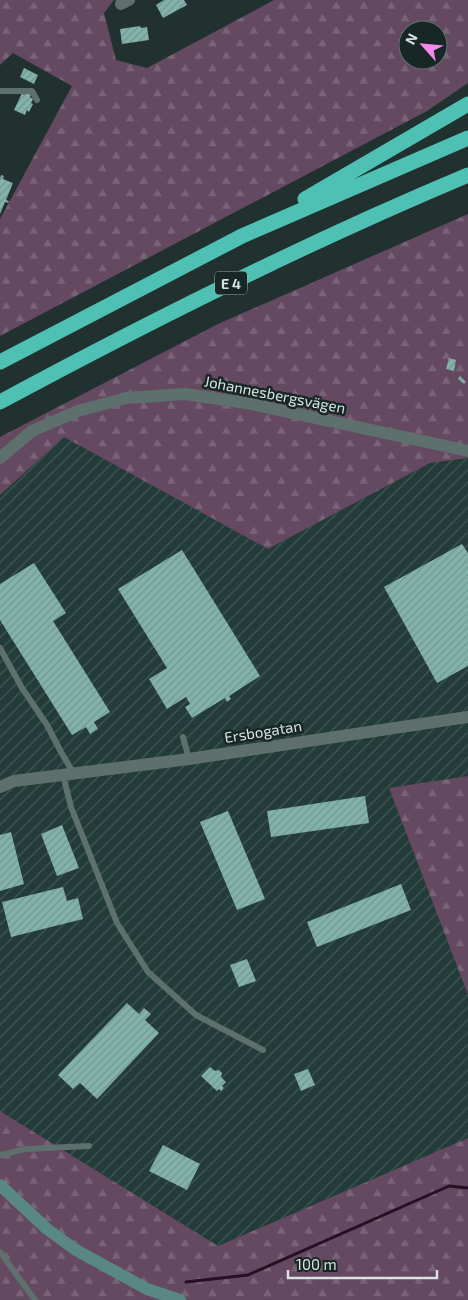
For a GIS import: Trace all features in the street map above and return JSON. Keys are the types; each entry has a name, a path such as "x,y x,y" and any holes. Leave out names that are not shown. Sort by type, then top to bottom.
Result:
{"highway":[{"path":"242,236 468,104"},
{"name":"E 4","path":"0,362 242,236 468,138"},
{"name":"E 4","path":"0,402 262,267 468,175"}],"street":[{"name":"Johannesbergsvägen","path":"0,458 32,431 78,411 126,398 185,394 246,403 468,451"},
{"name":"Ersbogatan","path":"0,787 14,781 189,759 468,717"},
{"path":"1,1189 76,1250 147,1289 180,1300"}],"lane":[{"path":"0,91 32,91 37,100"},
{"path":"0,648 22,688 48,725 68,774 71,807 117,923 148,972 196,1015 263,1050"},
{"path":"183,737 189,759"},
{"path":"0,1155 25,1150 89,1146"},
{"path":"0,1252 35,1300"}],"shaded area":[{"path":"64,437 268,549 430,463 468,458 468,776 389,788 468,995 468,1138 218,1246 0,1111 0,495"}],"green space":[{"path":"0,0 114,0 104,13 116,60 147,68 274,0 468,0 468,83 427,111 0,336 0,219 72,86 13,53 0,65"},
{"path":"468,214 468,458 430,463 268,549 64,437 0,495 0,437 218,324"},
{"path":"468,776 468,995 389,788"},
{"path":"0,1111 218,1246 468,1138 468,1300 0,1300"}],"building":[{"path":"164,0 184,0 187,5 163,18 156,5"},
{"path":"140,26 141,28 147,27 149,40 122,44 120,29"},
{"path":"24,68 38,75 34,84 20,77"},
{"path":"26,92 31,95 30,97 33,99 31,103 33,104 25,115 14,110 22,93 24,95"},
{"path":"1,175 4,176 3,179 13,183 6,200 9,201 8,203 5,202 0,214 0,179"},
{"path":"449,358 456,360 454,371 446,369"},
{"path":"460,376 466,382 464,384 458,379"},
{"path":"462,544 468,553 468,666 437,683 384,587"},
{"path":"182,550 260,676 229,696 231,699 227,702 225,698 192,718 185,707 190,704 186,697 167,709 149,679 167,668 118,589"},
{"path":"34,563 66,613 53,621 110,712 94,722 98,729 90,734 86,727 72,735 0,620 0,584"},
{"path":"365,796 369,823 271,837 267,811"},
{"path":"228,811 265,899 237,910 200,822"},
{"path":"62,825 79,868 57,876 41,834"},
{"path":"11,832 24,884 0,891 0,835"},
{"path":"401,884 411,910 317,947 307,922"},
{"path":"63,887 67,901 78,898 83,919 11,937 2,902"},
{"path":"247,959 256,981 239,987 230,965"},
{"path":"127,1003 139,1014 144,1008 151,1014 145,1020 159,1033 97,1099 80,1083 73,1089 58,1075"},
{"path":"210,1067 222,1073 221,1077 226,1082 222,1086 224,1088 221,1091 219,1089 217,1091 201,1076"},
{"path":"308,1069 315,1085 301,1091 294,1074"},
{"path":"163,1145 200,1164 187,1190 149,1171"}],"waterway":[{"path":"186,1282 248,1275 449,1186 468,1188"}]}
